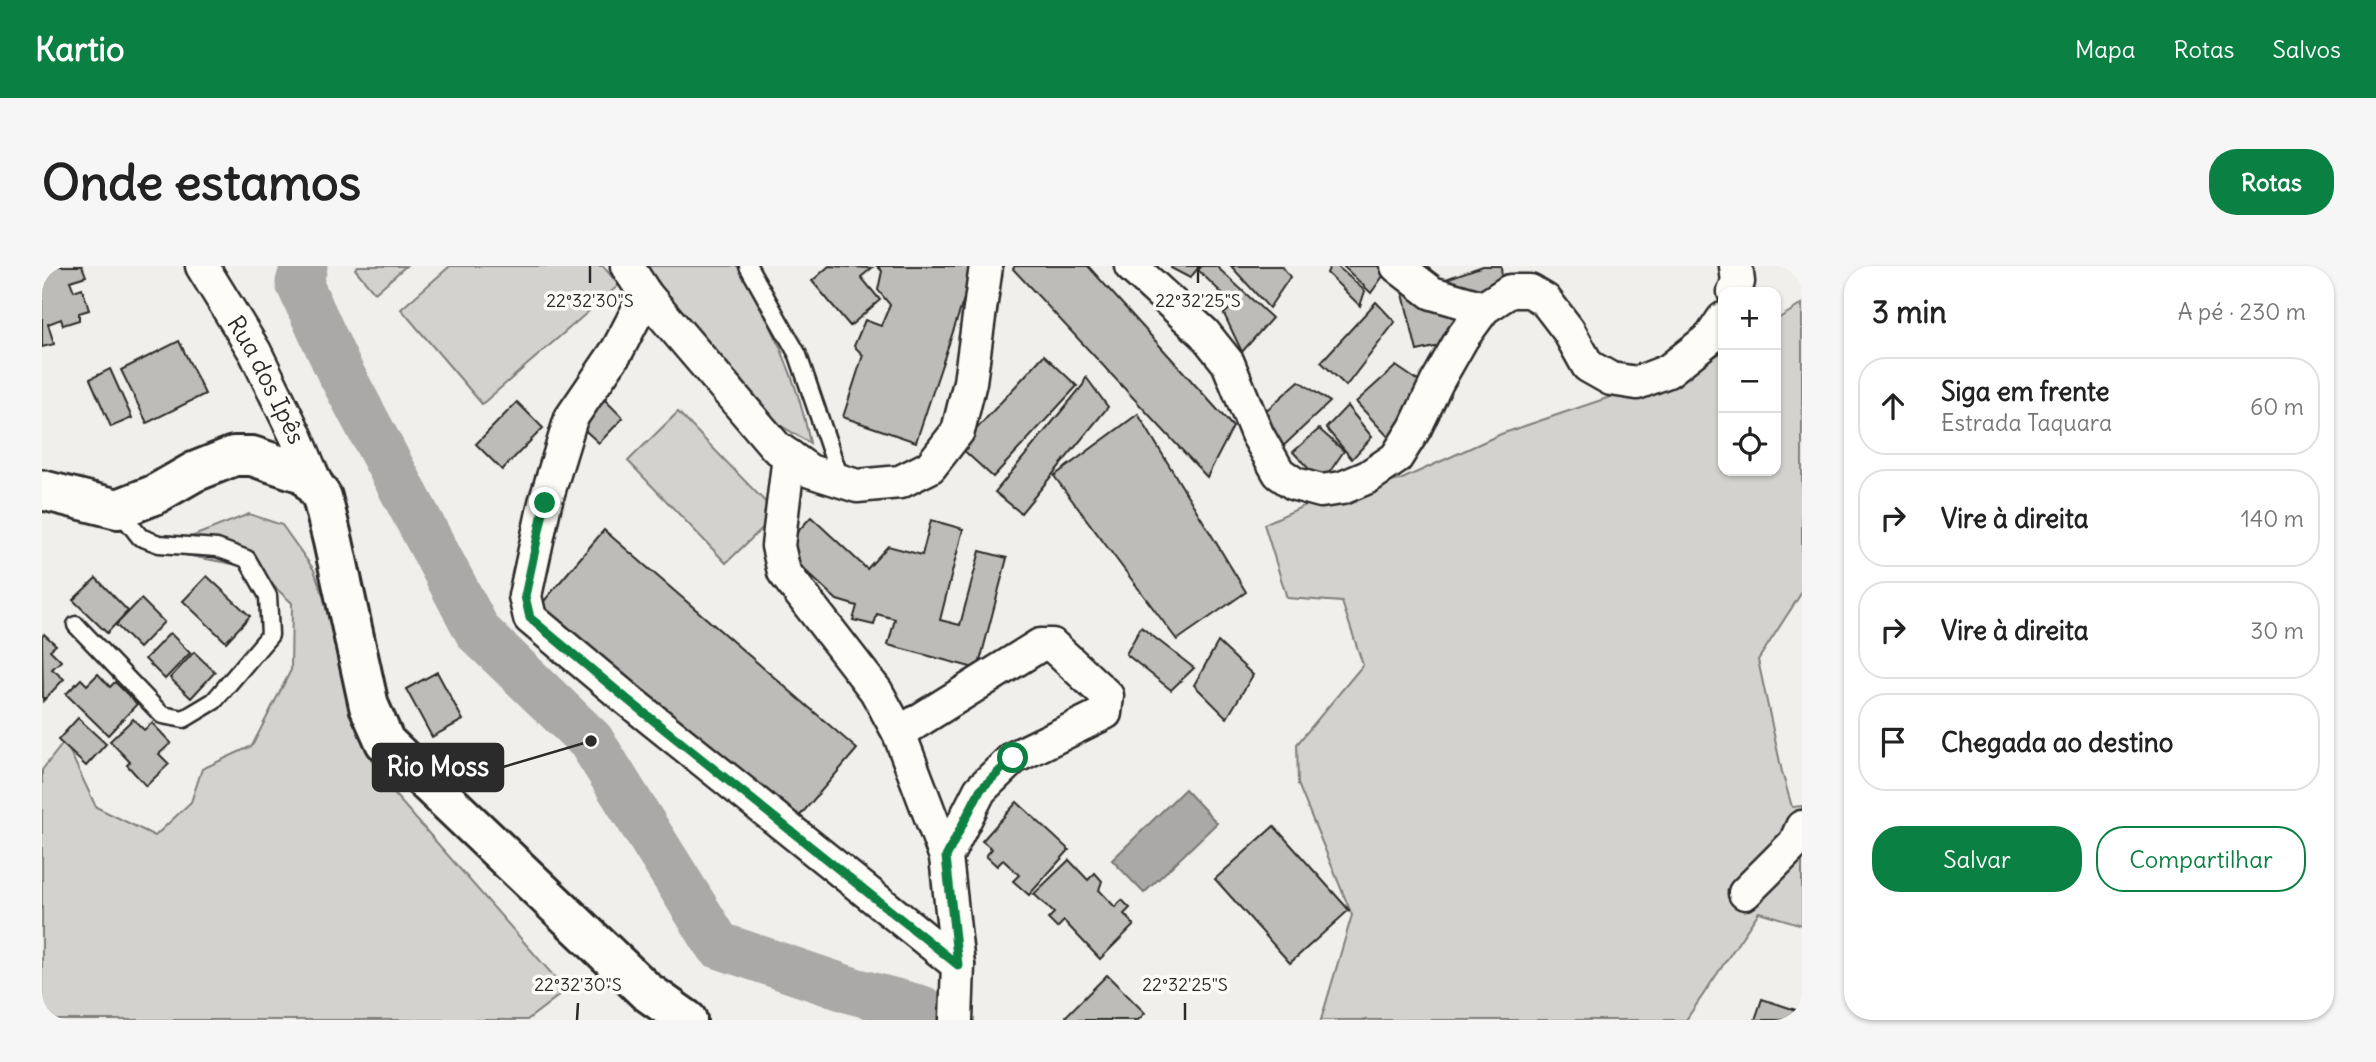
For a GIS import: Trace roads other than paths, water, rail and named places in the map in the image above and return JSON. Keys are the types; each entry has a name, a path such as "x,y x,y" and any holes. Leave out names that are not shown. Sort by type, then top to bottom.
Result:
{"street":[{"name":"Rua dos Ipês","path":"202,266 255,352 296,436 321,497"},
{"path":"627,266 646,295 776,447 810,471 857,486 900,482 930,467 958,431 970,382 986,266"},
{"path":"1131,266 1204,333 1228,363 1257,434 1279,473 1295,484 1321,491 1342,488 1368,477 1396,458 1415,428 1462,338 1484,308 1510,290 1530,291 1545,300 1568,330 1588,366 1611,379 1637,383 1668,371 1712,337 1718,327"},
{"path":"1397,266 1432,293 1484,308"},
{"path":"1736,266 1736,287"},
{"path":"646,295 618,349 571,418 545,503 525,596 530,618 958,965"},
{"path":"42,490 118,509 154,495 194,472 234,456 252,456 306,474 321,497 369,706 385,742 646,991 687,1020"},
{"path":"789,456 778,546 784,572 876,691 899,733 946,857 958,965 956,1020"},
{"path":"899,733 1040,645 1052,645 1107,696 1105,713 1013,758 980,790 946,857"},
{"path":"1745,893 1795,843 1802,827"}],"lane":[{"path":"748,266 798,355 841,481"},
{"path":"76,625 162,715 184,719 214,701 270,635 268,596 247,559 216,548 159,544 140,537 118,509"}],"waterway":[{"path":"304,266 299,283 337,366 478,632 591,741 718,945 854,991 922,1009"}],"place":[{"name":"Rio Moss","path":"591,741"}]}
